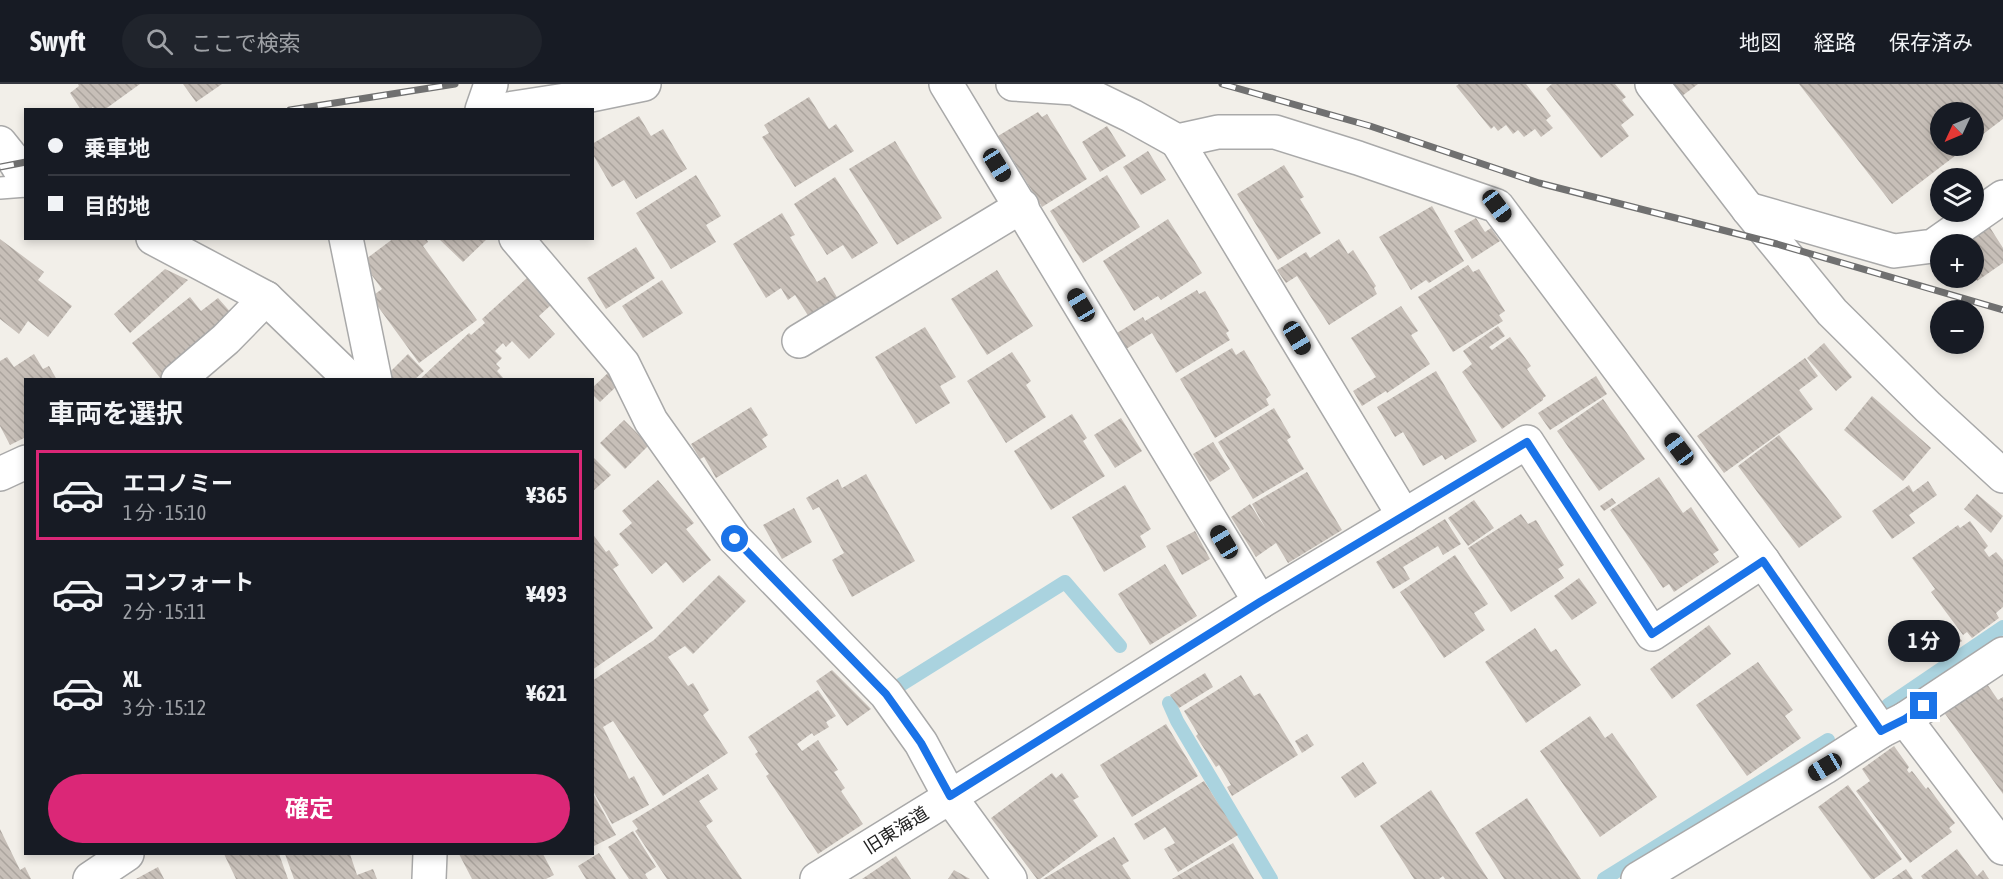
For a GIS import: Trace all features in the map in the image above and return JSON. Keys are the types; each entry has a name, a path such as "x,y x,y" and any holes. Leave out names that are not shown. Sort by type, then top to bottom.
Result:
{"street":[{"path":"483,108 491,84"},
{"path":"513,108 644,84"},
{"path":"946,84 1260,602"},
{"path":"1013,84 1074,88 1177,141 1404,516"},
{"path":"1652,84 1748,209 1832,312 1928,407 2003,476"},
{"path":"1177,141 1218,132 1275,132 1497,206 1763,561 1893,725 2003,848"},
{"path":"0,143 24,177"},
{"path":"1748,209 1894,251 1933,246 2003,197"},
{"path":"799,341 1022,206"},
{"path":"157,240 267,298 349,378"},
{"path":"346,240 375,378"},
{"path":"518,240 623,364 651,421 735,539 886,694 921,743 950,796 1010,879"},
{"path":"180,378 226,339 267,298"},
{"name":"旧東海道","path":"817,879 1260,602 1527,442 1652,634 1763,561"},
{"path":"0,474 24,463"},
{"path":"1638,879 1806,779 2003,654"},
{"path":"90,879 126,855"},
{"path":"429,879 430,855"}],"lane":[{"path":"0,188 24,186"}],"building":[{"path":"78,84 140,84 107,108 80,108 70,93 79,86"},
{"path":"183,84 222,84 196,102"},
{"path":"1459,84 1526,84 1551,116 1546,120 1553,128 1541,137 1535,129 1524,137 1518,130 1513,134 1506,125 1498,131 1494,126 1491,129 1456,86"},
{"path":"1552,84 1615,84 1626,97 1622,100 1634,115 1621,125 1629,136 1601,158 1546,89"},
{"path":"1672,84 1698,84 1682,96"},
{"path":"1799,84 2003,84 2003,119 1984,133 1984,102 1930,102 1930,156 1955,156 1939,168 1930,168 1930,175 1892,204"},
{"path":"809,97 829,129 836,124 854,151 795,187 762,137 769,133 764,125"},
{"path":"1038,112 1042,117 1047,114 1087,179 1042,207 998,136"},
{"path":"639,116 651,136 663,129 687,169 636,199 624,180 612,187 594,156 594,143"},
{"path":"1107,126 1126,156 1100,172 1082,142"},
{"path":"895,141 942,218 897,245 849,169"},
{"path":"1148,151 1166,180 1141,195 1123,167"},
{"path":"1284,165 1304,197 1300,199 1321,233 1278,260 1237,194"},
{"path":"696,175 721,216 706,225 716,242 671,269 636,213"},
{"path":"1107,175 1140,227 1083,263 1050,211"},
{"path":"835,177 878,243 852,259 843,245 827,255 794,204"},
{"path":"1432,206 1464,261 1429,283 1426,280 1411,290 1379,237"},
{"path":"782,213 795,235 790,237 817,282 825,277 838,299 809,317 795,295 788,300 781,288 766,298 733,244"},
{"path":"1476,218 1485,232 1491,228 1500,241 1472,259 1454,231"},
{"path":"1168,219 1202,273 1161,300 1158,296 1134,311 1103,261"},
{"path":"1989,226 2003,248 2003,263 1984,276 1984,234 1977,234"},
{"path":"0,239 44,272 38,280 72,306 48,337 28,321 19,334 0,319"},
{"path":"1339,239 1348,254 1353,250 1376,286 1374,288 1377,294 1329,325 1297,276 1286,283 1277,270 1306,252 1310,258"},
{"path":"391,240 427,240 428,242 423,246 477,320 419,363 371,297 382,289 362,262"},
{"path":"440,240 486,240 463,262"},
{"path":"636,247 655,278 606,309 587,278"},
{"path":"1468,265 1473,272 1479,269 1505,311 1499,315 1503,321 1453,352 1418,297"},
{"path":"165,269 188,280 130,333 114,314"},
{"path":"997,270 1033,326 987,355 951,299"},
{"path":"527,278 551,305 539,316 555,334 529,359 512,341 506,347 503,343 495,351 502,358 496,364 500,368 497,371 503,378 421,378 469,333 471,335 485,323 482,319"},
{"path":"662,280 683,313 643,338 622,306"},
{"path":"1197,290 1199,294 1205,291 1229,331 1226,333 1230,340 1176,373 1152,333 1126,349 1117,333 1143,317 1145,321"},
{"path":"190,297 201,311 218,298 233,315 217,333 162,378 132,343"},
{"path":"1401,306 1418,331 1411,335 1430,364 1387,393 1386,391 1362,406 1353,391 1376,377 1351,338"},
{"path":"1498,326 1505,336 1489,347 1492,350 1510,337 1531,366 1527,369 1546,396 1502,429 1462,372 1472,364 1463,351"},
{"path":"925,327 956,377 940,386 950,403 916,424 875,357"},
{"path":"1824,343 1852,377 1836,391 1807,358"},
{"path":"1232,348 1236,355 1244,350 1271,395 1266,399 1269,405 1215,438 1180,379"},
{"path":"1012,352 1031,381 1026,385 1046,417 1006,443 967,381"},
{"path":"34,354 43,369 49,366 56,378 24,378 24,438 10,445 0,426 0,361 7,357 14,367"},
{"path":"408,354 424,371 416,378 389,378 388,374"},
{"path":"1805,358 1818,376 1799,390 1813,409 1724,473 1697,436"},
{"path":"610,371 621,382 600,402 594,396 594,386"},
{"path":"1436,371 1477,441 1445,460 1442,455 1423,466 1403,432 1395,437 1377,407"},
{"path":"1596,376 1607,394 1550,430 1538,413"},
{"path":"1872,396 1931,448 1903,481 1844,430"},
{"path":"1603,399 1645,459 1599,491 1557,431"},
{"path":"751,407 768,435 762,439 767,447 716,478 704,457 700,459 691,444"},
{"path":"1274,408 1291,437 1287,440 1304,469 1253,499 1218,442"},
{"path":"1072,414 1087,438 1083,441 1105,476 1051,510 1014,451"},
{"path":"1121,418 1142,451 1115,468 1094,435"},
{"path":"624,420 649,445 625,469 600,443"},
{"path":"1779,435 1842,517 1799,548 1738,466"},
{"path":"1213,442 1230,469 1210,482 1193,454"},
{"path":"594,458 611,475 594,490"},
{"path":"1307,472 1342,530 1288,563 1276,543 1256,557 1231,517 1250,504 1266,529 1252,504"},
{"path":"866,474 915,561 852,597 832,560 844,553 819,507 813,510 806,498 838,479 842,488"},
{"path":"1659,477 1683,513 1691,507 1719,550 1713,554 1719,562 1674,592 1669,584 1663,588 1610,510"},
{"path":"658,480 694,523 686,529 711,560 683,583 666,562 652,574 619,534 632,523 622,511"},
{"path":"1928,481 1937,495 1909,515 1915,523 1892,539 1872,511 1909,485 1913,492"},
{"path":"1125,485 1151,529 1140,536 1146,547 1104,572 1072,517"},
{"path":"1977,494 2003,516 1991,533 1964,509"},
{"path":"1612,498 1616,503 1604,511 1600,506"},
{"path":"1474,500 1494,528 1468,546 1448,518"},
{"path":"794,508 812,542 782,559 763,525"},
{"path":"1521,514 1528,524 1536,520 1564,565 1558,569 1564,578 1511,612 1468,548"},
{"path":"1445,519 1461,544 1443,555 1438,546 1403,567 1410,579 1393,589 1376,562"},
{"path":"1970,521 1988,546 1984,550 1989,557 1996,552 2003,560 2003,607 1996,613 1999,618 1972,638 1967,632 1963,635 1931,592 1935,589 1912,558 1958,525 1960,528"},
{"path":"1195,531 1210,559 1182,575 1166,546"},
{"path":"594,536 606,552 609,550 619,565 613,569 653,628 594,669"},
{"path":"1455,555 1488,604 1474,613 1485,630 1444,658 1400,592"},
{"path":"1165,564 1197,616 1150,645 1118,594"},
{"path":"719,575 746,601 693,654 685,646 668,657 688,686 693,683 709,710 703,715 728,753 663,796 613,721 603,727 629,779 634,776 649,805 612,824 594,792 594,680 654,640"},
{"path":"1579,578 1597,603 1572,620 1554,596"},
{"path":"1709,625 1731,654 1672,699 1650,669"},
{"path":"1950,625 1962,641 1943,654 1932,637"},
{"path":"1535,628 1551,652 1556,649 1581,685 1526,723 1485,662"},
{"path":"1758,662 1793,710 1785,716 1801,738 1747,776 1696,705"},
{"path":"832,670 871,709 847,726 816,681"},
{"path":"1205,673 1213,687 1179,708 1170,695"},
{"path":"1241,675 1254,696 1260,693 1298,755 1232,796 1227,787 1231,785 1219,765 1216,767 1196,736 1198,734 1184,711"},
{"path":"1982,683 1984,686 1987,684 1998,700 2003,697 2003,794 1943,711"},
{"path":"818,690 836,716 826,722 829,727 814,736 812,733 797,744 802,751 818,740 838,770 834,772 845,788 841,791 863,824 818,854 766,776 769,774 755,754 758,752 748,737"},
{"path":"1590,716 1605,738 1612,733 1657,797 1600,837 1540,751"},
{"path":"1166,724 1198,776 1132,817 1100,765"},
{"path":"1307,734 1314,745 1302,753 1295,741"},
{"path":"1894,746 1909,767 1907,770 1909,773 1912,771 1926,789 1928,787 1955,823 1949,828 1952,832 1910,863 1856,791 1870,781 1862,769"},
{"path":"1363,762 1377,783 1355,798 1341,777"},
{"path":"1052,773 1056,778 1062,773 1079,797 1073,800 1098,836 1037,879 991,818"},
{"path":"708,774 718,789 699,801 713,821 706,826 742,879 667,879 635,831 638,829 632,821"},
{"path":"1204,781 1238,835 1178,872 1164,849 1175,843 1165,827 1144,840 1134,824"},
{"path":"1848,785 1902,859 1874,879 1871,879 1818,807"},
{"path":"1431,790 1488,879 1445,879 1443,876 1439,879 1414,879 1380,826"},
{"path":"594,796 616,835 594,846"},
{"path":"1527,798 1581,879 1504,879 1475,833"},
{"path":"0,829 20,870 25,867 31,879 0,879"},
{"path":"633,831 656,867 645,874 648,879 629,879 608,847"},
{"path":"1114,837 1129,861 1122,865 1131,879 1043,879"},
{"path":"1233,843 1254,879 1172,879"},
{"path":"1957,849 1977,876 1983,870 1989,879 1923,879 1921,876"},
{"path":"599,853 616,879 586,879 578,866"},
{"path":"224,855 279,855 288,879 236,879"},
{"path":"285,855 350,855 357,875 373,869 377,879 294,879"},
{"path":"460,855 544,855 554,875 546,879 472,879"},
{"path":"896,856 911,879 862,879"},
{"path":"158,867 164,879 136,879"},
{"path":"1906,869 1913,879 1892,879"},
{"path":"954,870 970,879 948,879"}],"waterway":[{"path":"886,694 1065,582 1120,646"},
{"path":"1888,705 2003,627"},
{"path":"1169,703 1177,721 1271,879"},
{"path":"1604,879 1828,740"}],"railway":[{"path":"303,108 455,84"},
{"path":"1222,84 1370,126 1539,183 1777,244 2003,310"},
{"path":"0,167 24,162"}],"route":[{"path":"735,539 886,694 921,743 950,796 1260,602 1527,442 1652,634 1763,561 1881,731 1924,706"}]}
